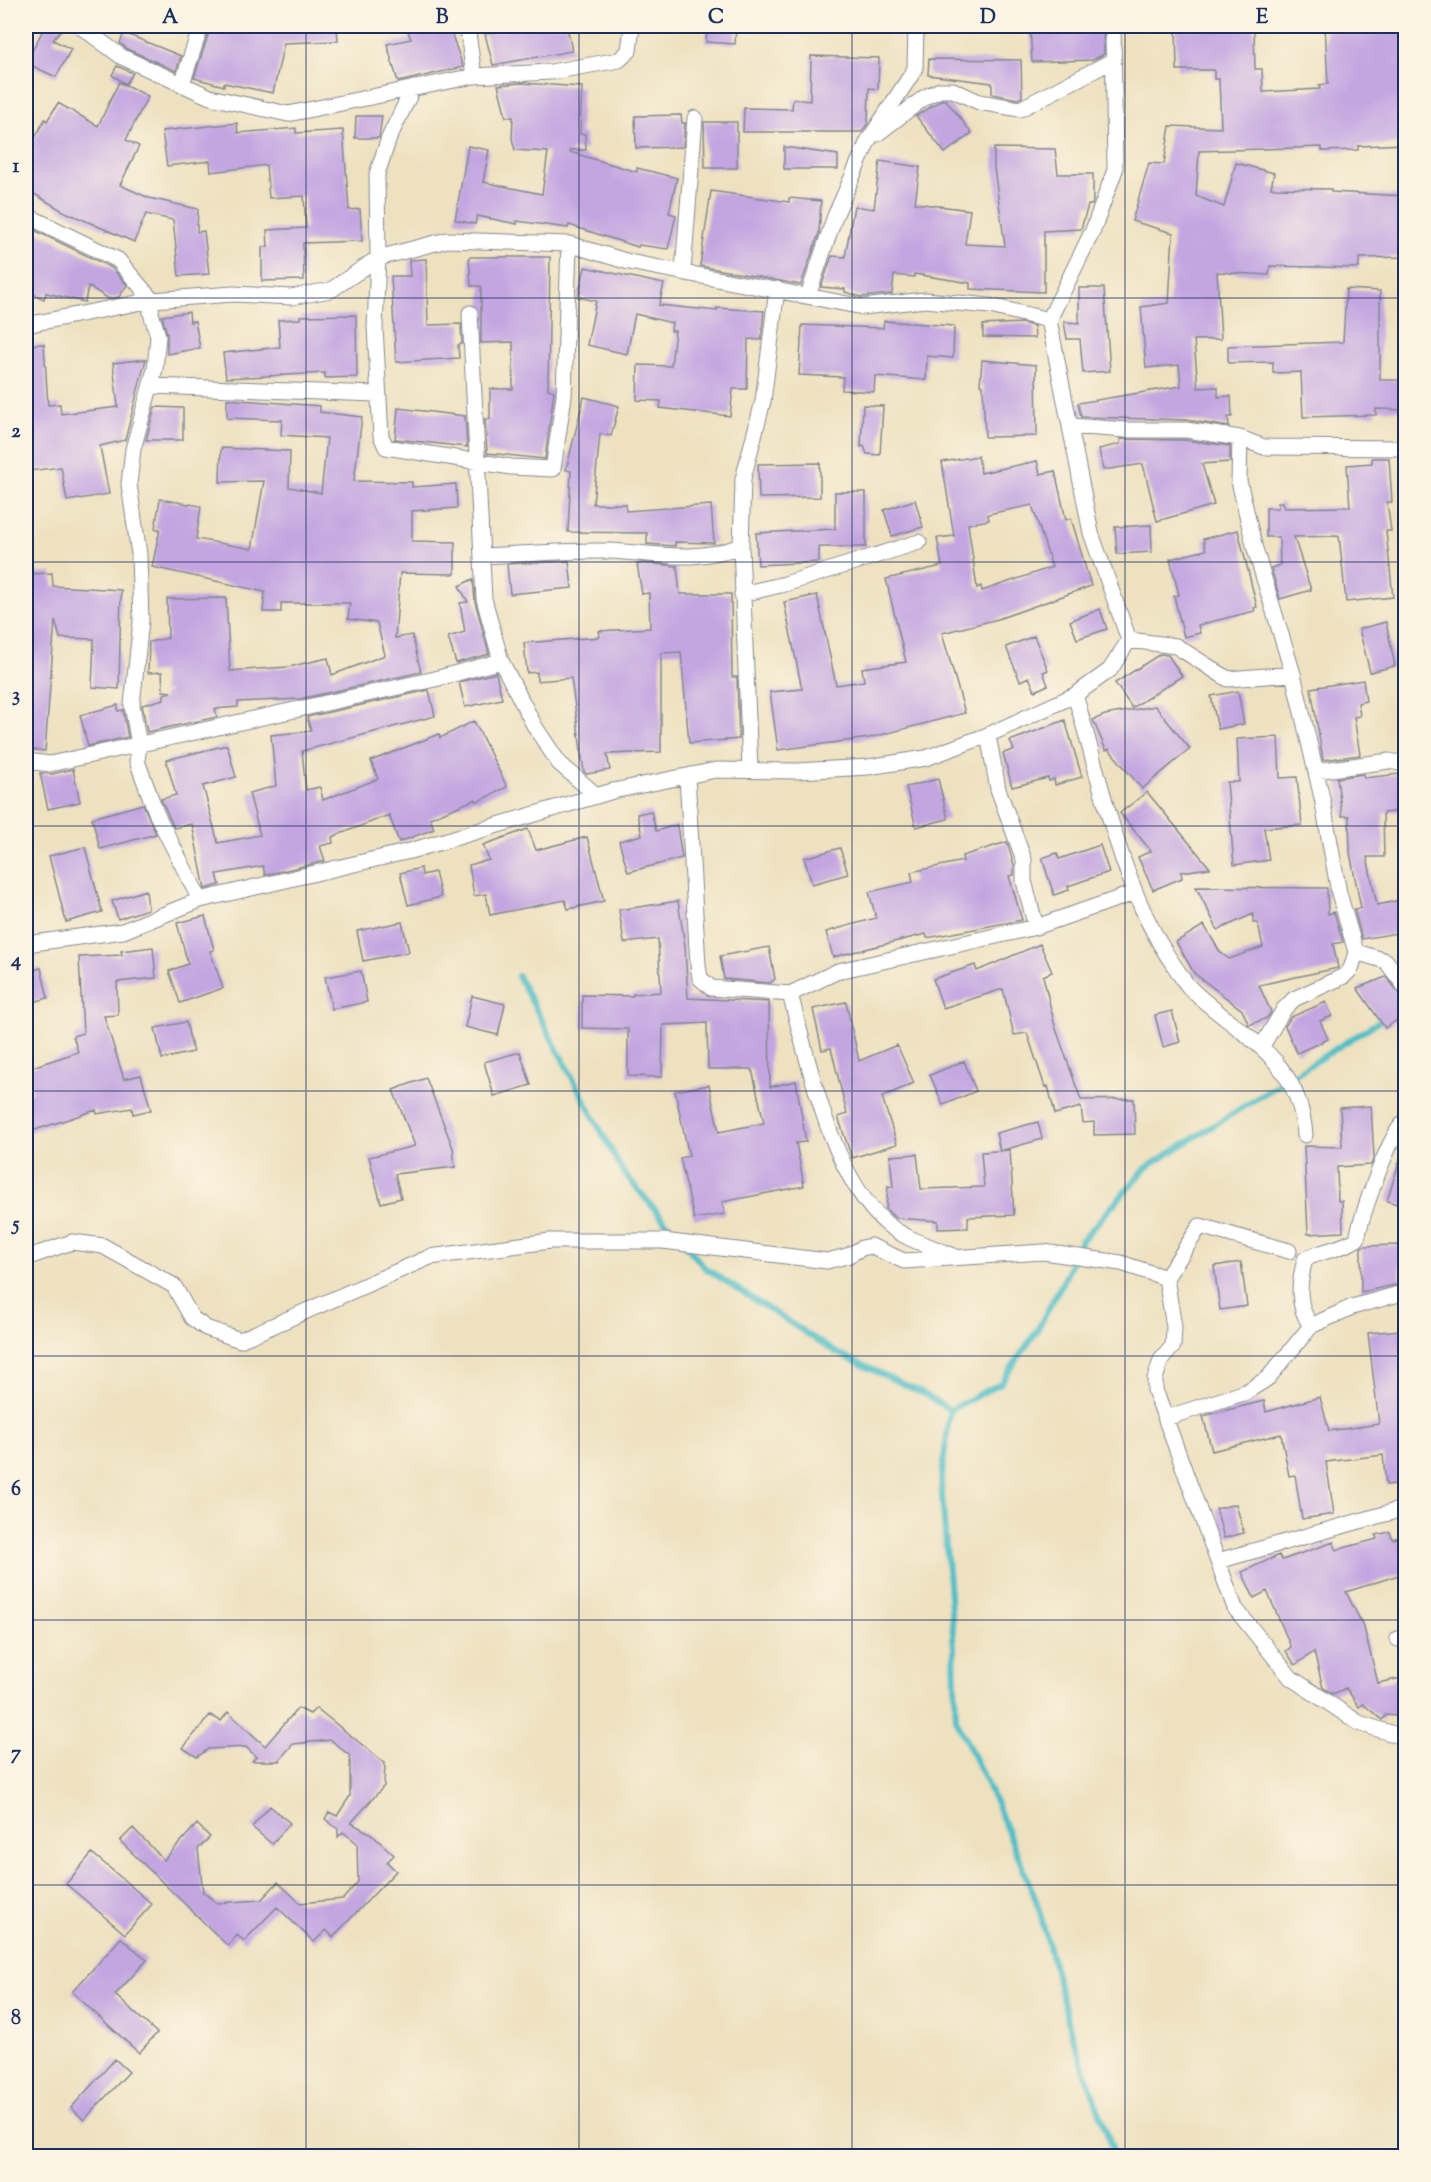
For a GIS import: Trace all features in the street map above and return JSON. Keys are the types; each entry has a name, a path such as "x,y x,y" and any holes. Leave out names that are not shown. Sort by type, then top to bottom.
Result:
{"street":[{"path":"80,26 122,57 210,97 288,114 474,76 551,72 619,60 629,51 632,26"},
{"path":"182,84 201,26"},
{"path":"467,26 474,76"},
{"path":"808,296 835,216 868,141 915,69 916,26"},
{"path":"1113,26 1115,171 1094,230 1049,320 1091,533 1129,640"},
{"path":"868,141 925,97 940,90 953,90 979,102 1020,109 1114,60"},
{"path":"413,88 389,138 378,174 375,327 377,394 381,436 386,447 511,467 553,469 564,396 569,244"},
{"path":"683,271 695,118"},
{"path":"26,215 118,260 152,300 151,313 158,336 151,386 138,428 129,484 140,554 141,621 132,705 139,745 137,761 157,814 200,900"},
{"path":"26,325 152,300 233,294 291,297 331,290 378,258 447,240 569,244 629,262 863,307 925,300 990,306 1049,320"},
{"path":"750,769 742,594 743,479 763,401 777,290"},
{"path":"470,313 475,460 484,599 501,662 536,727 559,763 597,796"},
{"path":"151,386 377,394"},
{"path":"1070,426 1126,430 1186,430 1240,438 1264,447 1406,448"},
{"path":"1240,438 1239,481 1255,549 1293,674 1316,771 1339,893 1356,952 1351,969 1344,975 1294,999 1284,1009 1262,1046"},
{"path":"742,594 785,584 919,542"},
{"path":"483,556 608,551 678,558 724,552 741,546"},
{"path":"1129,640 1176,646 1228,679 1293,674"},
{"path":"26,944 123,931 200,900 410,851 597,796 716,770 797,771 868,767 926,758 988,735 1075,695 1110,670 1129,640"},
{"path":"26,761 50,764 435,679 501,662"},
{"path":"1075,695 1134,893 1160,946 1190,989 1262,1046 1281,1067 1296,1091 1304,1115 1305,1135"},
{"path":"988,735 998,789 1024,860 1024,881 1036,927"},
{"path":"1316,771 1389,761 1406,764"},
{"path":"687,776 700,978 711,988 790,994 838,971 1036,927 1134,893"},
{"path":"1356,952 1386,961 1406,988"},
{"path":"790,994 814,1082 841,1159 864,1200 888,1225 960,1258"},
{"path":"1311,1326 1302,1314 1299,1297 1305,1259 1321,1251 1342,1249 1357,1239 1363,1209 1386,1157 1391,1139 1398,1125 1406,1121"},
{"path":"1289,1251 1200,1226 1166,1278 1174,1327 1173,1346 1161,1359 1155,1378 1155,1390 1235,1608 1291,1678 1359,1723 1406,1738"},
{"path":"26,1258 72,1242 103,1246 174,1286 192,1318 206,1328 240,1340 430,1257 550,1241 663,1241 827,1260 847,1256 862,1248 872,1246 904,1261 1043,1252 1121,1263 1166,1278"},
{"path":"1166,1418 1246,1392 1268,1378 1311,1326 1352,1307 1406,1292"},
{"path":"1218,1561 1406,1508"}],"building":[{"path":"45,26 64,26 53,40 71,49 56,77 26,63"},
{"path":"211,26 337,26 338,41 284,43 273,93 224,83 224,86 194,78"},
{"path":"406,26 449,26 463,67 398,82 387,44 411,39"},
{"path":"528,26 567,26 572,51 493,65 485,34"},
{"path":"707,26 736,26 735,44 706,42"},
{"path":"1103,26 1104,54 1093,60 1032,62 1030,28"},
{"path":"1176,26 1254,26 1255,69 1262,69 1263,92 1320,89 1319,85 1328,84 1325,26 1406,26 1406,144 1358,146 1358,150 1322,151 1322,147 1199,151 1196,196 1224,207 1236,163 1274,173 1271,188 1331,189 1331,192 1406,196 1406,257 1359,258 1359,268 1270,266 1269,275 1217,272 1221,339 1194,340 1198,388 1218,387 1218,397 1231,396 1232,417 1228,417 1229,427 1186,420 1081,417 1078,403 1181,386 1179,365 1146,368 1141,307 1169,303 1173,233 1132,221 1149,163 1164,164 1170,126 1221,128 1219,79 1214,79 1214,70 1177,70"},
{"path":"124,33 181,56 176,71 127,49 120,43"},
{"path":"811,56 879,58 878,89 869,88 868,123 862,132 743,132 744,108 792,109 793,99 810,101"},
{"path":"929,59 1021,60 1022,97 1018,99 992,94 992,83 928,75"},
{"path":"117,66 133,73 126,84 112,75"},
{"path":"119,82 148,96 126,140 139,146 120,185 149,198 198,209 197,232 204,231 209,274 179,276 173,220 146,214 134,242 63,211 26,189 26,155 45,119 47,121 58,103 98,126"},
{"path":"522,83 582,87 580,134 585,134 586,150 570,150 570,152 637,172 637,168 677,178 669,213 676,215 668,249 639,245 638,247 569,225 568,228 517,221 517,224 477,216 475,224 455,220 468,146 489,150 483,182 542,194 548,152 515,150 512,139 513,117 506,117 498,85"},
{"path":"942,100 946,100 972,133 945,153 916,116"},
{"path":"681,115 682,123 685,123 683,147 636,148 635,116"},
{"path":"356,116 382,116 379,138 355,138"},
{"path":"704,122 737,122 737,168 705,168"},
{"path":"237,123 238,133 296,128 296,133 343,130 349,210 360,209 362,241 303,243 304,280 262,281 262,247 268,247 267,230 306,228 304,196 269,198 266,165 211,172 210,161 167,166 162,131"},
{"path":"784,147 838,155 838,169 784,169"},
{"path":"994,148 1055,149 1058,174 1093,174 1093,201 1092,205 1088,205 1081,229 1044,231 1044,292 970,289 970,283 914,274 914,277 894,275 892,294 861,297 845,292 845,289 821,287 832,256 845,257 854,206 874,209 880,161 920,167 915,203 970,210 965,244 1005,246 994,168"},
{"path":"711,191 789,202 789,198 821,201 819,233 801,285 700,266"},
{"path":"26,226 112,268 127,285 119,297 109,299 88,286 85,302 46,293 44,299 26,291"},
{"path":"469,257 550,257 548,389 554,391 545,459 487,453 485,419 490,419 490,389 513,389 513,342 481,343 481,286 471,286"},
{"path":"426,259 428,325 461,324 462,344 458,345 459,358 396,362 391,276 410,276 409,260"},
{"path":"585,267 664,284 659,305 717,311 717,308 764,311 761,340 748,339 747,389 733,389 730,416 660,408 661,401 637,400 638,365 671,366 675,331 671,331 672,323 635,314 627,354 587,345 596,301 578,297"},
{"path":"1079,288 1104,288 1110,371 1083,373 1080,339 1067,339 1064,322 1079,323"},
{"path":"1346,289 1380,291 1380,380 1406,380 1406,410 1376,409 1376,415 1303,417 1301,372 1273,373 1273,362 1228,363 1228,346 1343,342"},
{"path":"189,312 190,322 195,321 200,348 167,354 167,334 162,316"},
{"path":"356,315 357,377 325,378 325,373 226,378 223,353 280,347 278,320 300,319 300,316"},
{"path":"884,321 954,326 953,358 927,356 926,380 875,376 874,392 842,390 843,377 799,375 802,325 883,328"},
{"path":"1021,323 1034,326 1035,338 983,337 983,325"},
{"path":"44,344 48,405 60,404 61,414 118,407 113,363 146,359 125,440 100,446 109,494 67,501 61,467 29,471 26,447 26,345"},
{"path":"982,360 1036,365 1037,436 985,437 983,386 980,385"},
{"path":"584,397 619,406 611,436 600,434 593,504 626,504 626,511 711,505 714,543 675,542 675,546 660,545 647,544 647,533 568,532 571,471 566,470"},
{"path":"227,399 320,406 320,412 362,417 354,481 412,482 412,487 456,484 457,508 412,511 412,541 455,542 455,574 400,573 395,638 412,635 421,672 300,699 238,702 238,707 215,709 217,717 147,732 142,705 164,699 164,694 171,692 163,691 162,672 148,673 149,642 168,638 167,599 226,598 230,671 288,667 328,658 332,675 385,655 377,623 348,619 350,603 281,603 281,612 263,612 265,592 152,567 160,529 155,529 160,499 201,506 196,539 252,549 264,481 220,482 221,448 290,451 289,487 321,493 327,438 281,435 282,420 227,418"},
{"path":"863,405 883,406 880,455 867,454 864,446 861,447"},
{"path":"155,407 183,408 183,440 146,440"},
{"path":"398,408 465,416 467,447 395,439"},
{"path":"1120,439 1185,440 1230,446 1230,462 1202,464 1214,505 1157,521 1143,464 1103,470 1099,449 1120,444"},
{"path":"978,456 981,473 1037,461 1040,474 1055,471 1066,520 1071,518 1091,586 998,619 942,633 965,713 869,738 778,750 770,692 802,689 784,602 817,595 836,685 864,681 862,668 906,662 886,579 942,566 937,538 954,536 942,462","holes":["1032,505 1052,567 982,591 981,586 977,588 968,524 989,520 988,514"]},
{"path":"1372,458 1389,458 1392,502 1387,502 1391,531 1386,531 1393,597 1346,602 1339,536 1294,537 1311,590 1280,599 1271,568 1280,565 1279,537 1266,537 1266,508 1278,508 1278,502 1282,502 1284,508 1350,507 1347,465 1372,463"},
{"path":"820,463 820,497 759,498 758,464"},
{"path":"835,492 866,492 866,547 819,547 819,562 758,565 756,533 835,529"},
{"path":"915,500 923,527 892,536 884,510"},
{"path":"1151,525 1152,552 1117,554 1115,527"},
{"path":"1238,530 1257,607 1254,608 1255,611 1198,625 1200,633 1184,637 1174,596 1179,595 1170,559 1206,550 1203,539"},
{"path":"569,561 572,588 510,594 507,564"},
{"path":"637,564 677,566 680,594 731,594 732,677 737,677 739,739 689,743 681,652 661,653 661,752 607,754 610,770 587,774 584,772 571,678 537,681 537,672 527,673 524,643 600,637 599,631 650,628 649,593 642,594"},
{"path":"52,573 53,586 121,590 119,689 92,687 94,639 60,638 55,620 45,751 26,749 26,676 30,621 26,622 26,574"},
{"path":"473,579 475,601 489,654 456,663 448,637 465,632 460,603 468,602 459,586"},
{"path":"1100,609 1107,629 1077,639 1070,621"},
{"path":"1386,622 1395,666 1370,672 1359,629"},
{"path":"1034,636 1048,670 1043,672 1048,685 1035,691 1029,677 1020,681 1006,647"},
{"path":"1160,654 1168,655 1182,676 1132,708 1115,683"},
{"path":"496,673 502,699 465,707 459,682"},
{"path":"1363,680 1366,701 1358,703 1360,716 1354,717 1360,755 1323,760 1311,688"},
{"path":"429,690 435,716 302,751 306,790 320,787 323,800 378,779 371,761 439,734 440,738 474,721 507,787 477,802 476,799 430,818 434,829 399,842 389,815 332,837 333,843 320,846 325,861 265,875 263,866 217,874 220,885 205,889 192,824 174,828 161,799 176,795 166,760 227,745 236,777 203,786 218,843 260,835 249,793 276,786 271,735 311,731 307,717"},
{"path":"1238,691 1244,724 1218,729 1211,696"},
{"path":"118,705 118,711 123,710 128,737 88,746 80,715"},
{"path":"1155,706 1190,749 1142,789 1109,749 1106,750 1093,720 1105,715"},
{"path":"1065,720 1082,777 1055,785 1054,779 1049,781 1048,778 1012,787 1003,753 1014,750 1010,741"},
{"path":"1278,737 1280,778 1297,777 1302,825 1264,828 1269,860 1234,865 1227,782 1239,782 1237,739"},
{"path":"73,769 80,802 48,809 40,773 52,774"},
{"path":"1363,774 1364,778 1400,774 1403,811 1383,813 1384,857 1367,857 1377,905 1397,901 1403,932 1362,939 1354,909 1361,908 1350,853 1349,816 1342,816 1337,778"},
{"path":"938,779 948,819 916,827 906,787"},
{"path":"1147,792 1210,868 1181,872 1182,878 1153,890 1138,857 1151,851 1120,813"},
{"path":"143,804 156,834 100,849 92,818"},
{"path":"651,811 656,831 677,825 682,858 628,872 619,841 642,835 637,814"},
{"path":"528,829 536,850 587,837 604,901 568,909 565,900 490,915 486,894 474,896 469,865 489,860 483,845"},
{"path":"1007,842 1014,865 1014,875 1009,876 1022,920 927,938 926,934 833,957 826,932 876,918 869,892 913,882 911,872 963,861 962,856"},
{"path":"1100,845 1109,872 1068,886 1069,890 1054,895 1042,858 1057,853 1059,859"},
{"path":"85,847 102,912 66,922 49,856"},
{"path":"840,848 848,874 812,884 804,858"},
{"path":"421,868 422,875 435,872 441,897 408,905 400,873"},
{"path":"1196,887 1327,888 1328,914 1334,912 1343,942 1333,944 1338,968 1259,985 1271,1012 1267,1018 1249,1025 1242,1010 1194,973 1176,942 1204,925 1220,952 1229,959 1263,947 1258,923 1253,923 1253,914 1218,930"},
{"path":"146,890 148,909 118,919 112,901"},
{"path":"678,901 685,946 688,998 769,1002 770,1087 796,1081 806,1142 796,1143 804,1186 722,1202 725,1214 694,1219 680,1158 689,1156 675,1091 709,1085 719,1132 764,1123 752,1069 708,1069 707,1023 663,1025 662,1077 628,1076 628,1029 582,1028 582,995 633,996 633,994 661,992 658,939 624,943 619,910"},
{"path":"205,916 214,950 210,951 223,988 180,1003 169,971 188,964 177,923"},
{"path":"402,922 409,952 363,961 357,931"},
{"path":"1040,944 1052,972 1043,976 1055,1026 1081,1100 1134,1099 1135,1134 1094,1135 1094,1122 1083,1123 1081,1107 1055,1114 1048,1086 1045,1087 1027,1033 1014,1035 1003,989 943,1008 933,979 975,965 977,971"},
{"path":"153,947 156,978 117,982 118,1015 104,1016 124,1079 141,1075 151,1110 133,1114 132,1108 97,1114 96,1110 26,1133 26,1093 32,1092 26,1069 78,1052 73,1036 83,1033 79,957 122,955 121,951"},
{"path":"769,947 775,979 770,983 724,979 720,956"},
{"path":"41,968 48,998 26,1004 26,972"},
{"path":"361,971 367,1002 332,1009 325,977"},
{"path":"1386,977 1406,1001 1406,1014 1385,1028 1357,988"},
{"path":"472,996 505,1004 498,1035 465,1027"},
{"path":"846,1002 859,1061 897,1045 914,1083 882,1097 897,1144 852,1158 838,1117 847,1114 831,1048 822,1050 813,1009"},
{"path":"1326,1002 1332,1016 1320,1021 1328,1039 1297,1053 1285,1026 1291,1017"},
{"path":"1172,1011 1180,1042 1163,1047 1155,1015"},
{"path":"186,1022 193,1052 162,1059 155,1028"},
{"path":"520,1052 531,1085 494,1096 484,1062"},
{"path":"964,1061 976,1091 943,1105 930,1075"},
{"path":"426,1078 453,1148 455,1167 395,1174 401,1198 381,1203 369,1157 415,1146 393,1090"},
{"path":"1371,1106 1374,1157 1371,1165 1337,1167 1338,1201 1342,1201 1343,1232 1308,1234 1304,1146 1342,1147 1340,1108"},
{"path":"1038,1122 1042,1139 1000,1151 996,1133"},
{"path":"1010,1150 1014,1215 968,1217 968,1228 938,1229 938,1221 895,1218 886,1209 888,1186 893,1187 890,1156 917,1154 921,1189 984,1187 981,1152"},
{"path":"1402,1153 1406,1154 1406,1207 1387,1201"},
{"path":"1400,1245 1400,1284 1361,1292 1361,1248"},
{"path":"1241,1262 1247,1306 1220,1310 1214,1266"},
{"path":"1402,1330 1406,1366 1406,1483 1386,1485 1383,1455 1326,1462 1334,1514 1302,1519 1295,1475 1289,1476 1281,1434 1212,1451 1203,1416 1264,1401 1266,1412 1320,1397 1329,1431 1379,1424 1368,1333"},
{"path":"1236,1504 1244,1533 1224,1538 1216,1509"},
{"path":"1390,1532 1392,1539 1406,1536 1406,1566 1400,1567 1402,1574 1346,1592 1364,1628 1378,1683 1406,1677 1406,1717 1386,1715 1382,1720 1363,1704 1359,1707 1346,1688 1333,1694 1323,1688 1314,1652 1295,1665 1286,1651 1291,1647 1267,1591 1254,1598 1242,1572 1279,1555 1282,1560 1334,1542 1336,1550 1377,1539 1376,1535"},
{"path":"298,1708 310,1714 316,1708 385,1763 384,1786 351,1823 370,1833 394,1855 387,1862 396,1871 333,1937 326,1930 314,1942 277,1907 244,1941 237,1935 228,1946 120,1841 133,1828 164,1860 197,1824 210,1837 198,1849 203,1892 217,1903 261,1900 278,1882 300,1903 343,1899 358,1882 357,1843 343,1832 338,1837 338,1829 325,1819 329,1812 337,1816 350,1796 350,1756 331,1740 293,1744 279,1760 281,1761 252,1761 256,1757 246,1747 208,1749 197,1757 183,1748 210,1715 221,1721 228,1712 265,1746"},
{"path":"270,1806 290,1823 272,1844 252,1827"},
{"path":"92,1853 152,1904 125,1934 66,1884"},
{"path":"121,1938 147,1960 115,1995 157,2033 139,2053 72,1992"},
{"path":"115,2059 129,2072 84,2120 71,2108"}],"waterway":[{"path":"518,976 623,1172 705,1268 837,1353 924,1394 950,1410"},
{"path":"950,1410 1001,1383 1036,1332 1066,1276 1081,1241 1146,1168 1386,1017"},
{"path":"950,1410 941,1483 954,1647 956,1719 999,1810 1038,1905 1071,2032 1115,2156"}]}
